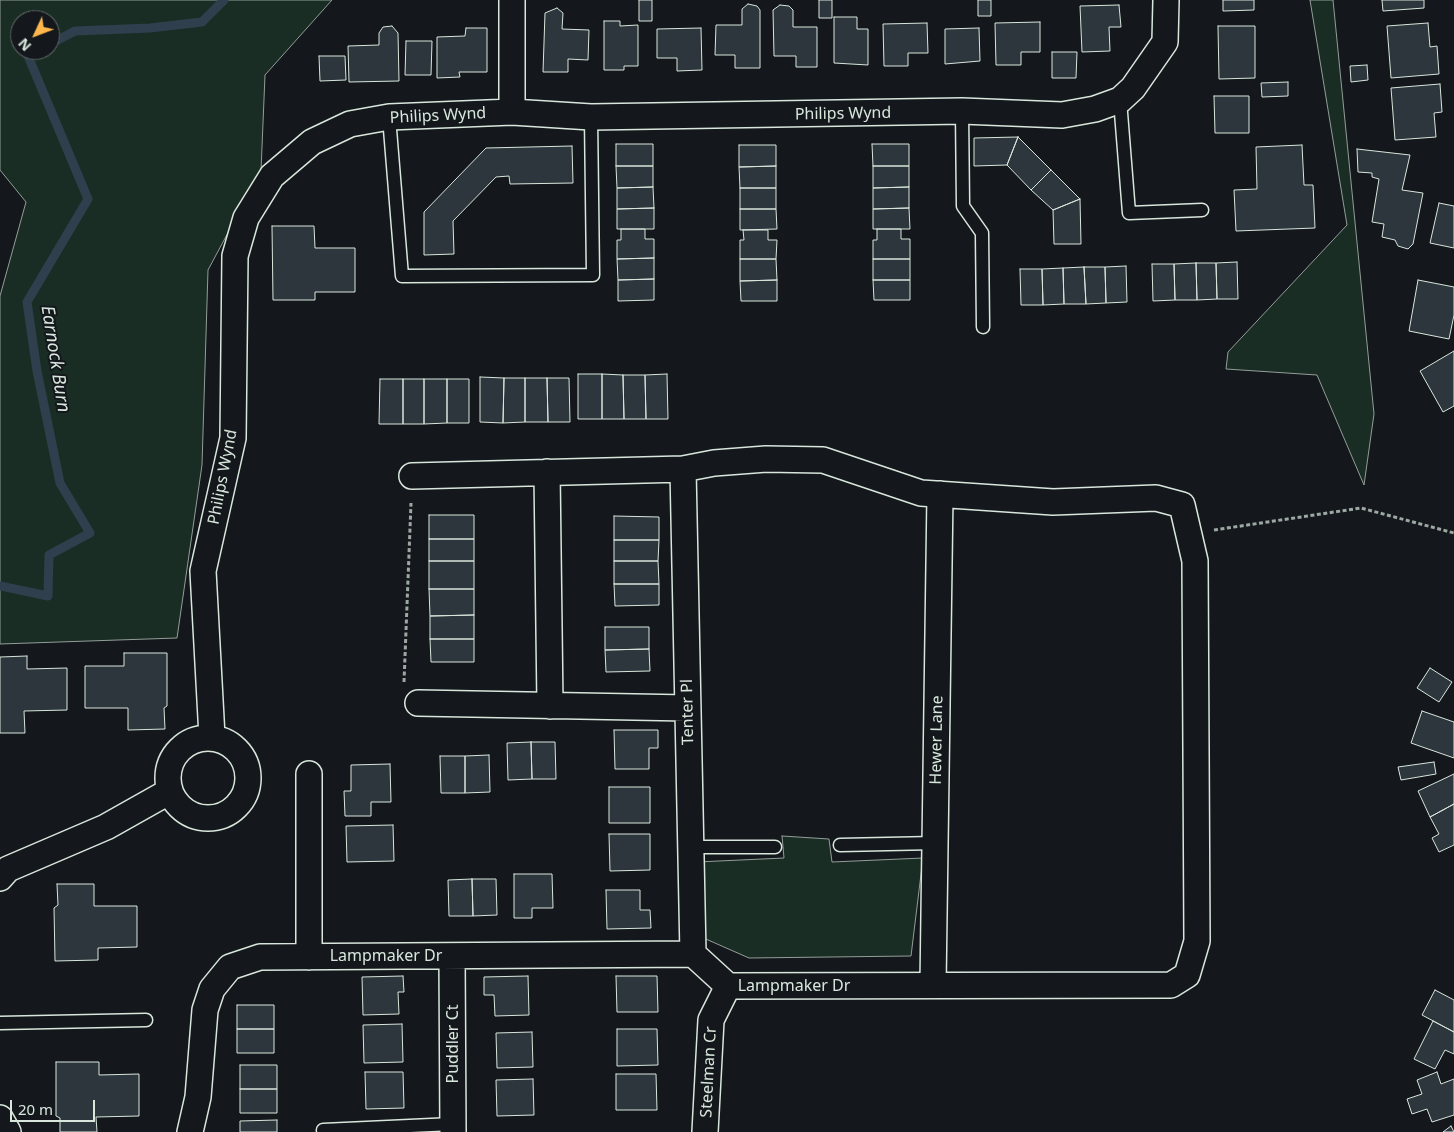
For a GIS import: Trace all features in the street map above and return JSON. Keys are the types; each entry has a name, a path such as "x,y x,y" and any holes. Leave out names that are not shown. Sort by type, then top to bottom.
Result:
{"street":[{"path":"512,0 512,112"},
{"name":"Philips Wynd","path":"212,737 203,571 233,438 235,256 246,218 272,176 312,142 350,124 389,117 512,112 591,117 962,111 1062,115 1095,109 1120,100 1150,66 1165,42 1166,0"},
{"path":"412,476 683,469 714,463 766,459 823,460 921,493 1053,502 1156,498 1182,505 1189,534"},
{"name":"Tenter Pl","path":"683,469 693,954"},
{"path":"547,472 550,706"},
{"name":"Hewer Lane","path":"933,986 940,494"},
{"name":"Lampmaker Dr","path":"192,1130 198,1097 205,1010 212,989 230,967 260,957 693,954 728,986 1171,985 1187,975 1197,942 1195,561 1189,534"},
{"path":"418,703 688,708"},
{"path":"212,737 231,744 244,759 248,771 248,785 244,797 236,808 218,817 198,817 186,812 176,803 170,791 168,778 170,764 176,752 186,744 199,738 212,737"},
{"name":"Lampmaker Dr","path":"309,774 309,957"},
{"path":"0,878 8,869 106,827 170,791"},
{"name":"Puddler Ct","path":"452,956 453,1128"},
{"name":"Steelman Cr","path":"705,1132 711,1020 728,986"},
{"path":"0,1118 8,1132"}],"lane":[{"path":"1120,100 1129,213 1202,210"},
{"path":"962,111 963,206 982,233 983,327"},
{"path":"389,117 402,276 593,275 591,117"},
{"path":"840,845 936,843"},
{"path":"691,847 775,847"},
{"path":"0,1023 146,1020"},
{"path":"323,1130 453,1128"}],"path":[{"path":"412,476 404,683 418,703"},
{"path":"1189,534 1361,508 1454,533"}],"green space":[{"path":"0,0 332,0 265,75 261,171 208,270 202,465 177,638 0,644 0,296 26,202 0,170"},
{"path":"1310,0 1333,0 1374,414 1364,485 1317,375 1226,369 1228,352 1347,225"},
{"path":"782,836 829,839 832,862 923,858 911,956 749,958 699,936 697,862 784,858"}],"building":[{"path":"639,0 652,0 652,21 639,21"},
{"path":"819,0 832,0 832,18 819,18"},
{"path":"978,0 991,0 991,16 978,16"},
{"path":"1223,0 1254,0 1254,10 1223,11"},
{"path":"1382,0 1424,0 1424,8 1383,11"},
{"path":"748,4 757,6 760,10 760,68 735,68 735,55 715,55 716,25 742,25 742,9"},
{"path":"780,5 789,6 793,10 793,27 817,27 817,67 796,67 796,56 774,56 773,10"},
{"path":"1119,5 1121,27 1109,27 1110,51 1082,52 1080,6"},
{"path":"557,8 563,13 562,29 589,30 588,60 568,59 568,72 543,72 545,13"},
{"path":"834,17 857,17 857,29 868,29 868,65 834,63"},
{"path":"604,21 620,21 620,26 638,25 638,66 624,66 624,70 604,70"},
{"path":"1040,22 1040,52 1021,52 1021,65 996,65 995,23"},
{"path":"927,23 928,53 908,53 908,66 884,66 883,24"},
{"path":"1428,23 1430,47 1437,46 1439,74 1391,78 1387,26"},
{"path":"392,26 398,33 399,81 349,82 348,46 379,45 379,33 383,27"},
{"path":"1218,26 1255,26 1255,78 1219,79"},
{"path":"466,28 487,28 487,72 459,72 460,77 437,78 437,37 465,36"},
{"path":"701,28 702,70 677,71 677,58 657,58 657,29"},
{"path":"979,28 980,61 945,64 945,29"},
{"path":"406,41 432,41 431,75 405,75"},
{"path":"1052,52 1077,52 1076,78 1052,78"},
{"path":"319,56 345,56 346,80 320,81"},
{"path":"1367,65 1368,80 1351,82 1350,66"},
{"path":"1288,82 1288,96 1262,97 1261,83"},
{"path":"1440,84 1442,112 1434,113 1436,137 1395,140 1391,88"},
{"path":"1214,96 1249,96 1249,133 1215,133"},
{"path":"1018,137 1007,165 974,166 974,138"},
{"path":"1018,137 1051,170 1031,190 1007,165"},
{"path":"616,144 653,144 653,166 616,166"},
{"path":"872,144 909,144 909,166 873,166"},
{"path":"739,145 776,145 776,166 739,167"},
{"path":"1302,145 1304,185 1313,185 1315,228 1236,231 1234,190 1257,189 1256,147"},
{"path":"572,146 573,183 510,184 509,176 496,177 453,221 454,254 424,255 424,212 486,148"},
{"path":"1357,149 1410,155 1402,190 1423,193 1413,244 1408,249 1398,246 1395,240 1382,237 1384,224 1372,222 1379,179 1372,177 1372,173 1358,172"},
{"path":"616,166 653,166 653,187 617,188"},
{"path":"776,166 776,188 740,188 739,167"},
{"path":"873,166 909,166 909,187 873,188"},
{"path":"1051,170 1080,199 1053,210 1031,190"},
{"path":"653,187 654,208 617,209 617,188"},
{"path":"909,187 909,208 873,209 873,188"},
{"path":"740,188 776,188 776,209 740,209"},
{"path":"1080,199 1081,244 1054,244 1053,210"},
{"path":"1439,203 1454,206 1454,248 1430,243"},
{"path":"654,208 654,229 617,229 617,209"},
{"path":"909,208 910,229 873,229 873,209"},
{"path":"740,209 776,209 777,229 740,230"},
{"path":"272,226 314,226 315,248 355,248 355,292 315,292 315,300 273,300"},
{"path":"621,229 645,229 645,239 654,239 654,258 617,259 617,240 621,240"},
{"path":"877,229 901,229 901,239 910,239 910,259 873,259 873,240 877,240"},
{"path":"743,230 768,230 768,240 777,240 776,259 740,259 740,240 744,240"},
{"path":"654,258 654,279 618,280 617,259"},
{"path":"740,259 776,259 777,280 740,281"},
{"path":"873,259 910,259 910,280 873,280"},
{"path":"1237,262 1238,299 1217,299 1216,263"},
{"path":"1196,263 1216,263 1217,299 1197,300"},
{"path":"1196,263 1197,300 1175,300 1174,264"},
{"path":"1152,264 1174,264 1175,300 1153,301"},
{"path":"1126,266 1127,302 1106,303 1105,267"},
{"path":"1084,267 1105,267 1106,303 1086,304"},
{"path":"1084,267 1086,304 1064,304 1063,268"},
{"path":"1063,268 1064,304 1043,305 1042,269"},
{"path":"1020,269 1042,269 1043,305 1021,305"},
{"path":"654,279 654,300 618,301 618,280"},
{"path":"777,280 777,301 741,301 740,281"},
{"path":"873,280 910,280 910,300 874,300"},
{"path":"1418,280 1454,287 1454,315 1449,339 1409,331"},
{"path":"1454,351 1454,406 1443,412 1420,371"},
{"path":"578,374 602,374 602,419 578,419"},
{"path":"602,374 623,375 624,419 602,419"},
{"path":"667,374 668,419 646,419 645,375"},
{"path":"623,375 645,375 646,419 624,419"},
{"path":"480,377 504,378 503,423 480,422"},
{"path":"504,378 525,378 525,422 503,423"},
{"path":"525,378 547,378 548,422 525,422"},
{"path":"547,378 569,378 570,422 548,422"},
{"path":"380,379 403,379 403,424 379,424"},
{"path":"403,379 424,379 424,424 403,424"},
{"path":"424,379 447,379 447,423 424,424"},
{"path":"447,379 469,379 469,423 447,423"},
{"path":"429,515 474,515 474,539 429,539"},
{"path":"614,516 659,517 659,540 614,540"},
{"path":"429,539 474,539 474,561 429,561"},
{"path":"614,540 659,540 658,561 614,561"},
{"path":"429,561 474,561 474,589 429,589"},
{"path":"614,561 658,561 659,584 614,584"},
{"path":"614,584 659,584 659,605 615,606"},
{"path":"429,589 474,589 474,615 430,616"},
{"path":"474,615 474,639 430,639 430,616"},
{"path":"605,627 649,627 649,649 605,650"},
{"path":"430,639 474,639 474,662 431,662"},
{"path":"649,649 650,671 606,672 605,650"},
{"path":"124,653 167,653 167,706 164,708 165,729 128,730 128,708 85,708 85,666 124,666"},
{"path":"27,656 27,669 67,668 67,710 24,711 25,733 0,733 0,657"},
{"path":"1430,668 1452,682 1439,702 1417,688"},
{"path":"1422,711 1454,722 1454,758 1411,743"},
{"path":"614,730 658,730 658,748 649,748 649,769 615,769"},
{"path":"531,742 532,779 508,780 507,743"},
{"path":"531,742 555,742 556,779 532,779"},
{"path":"489,755 490,792 465,793 465,756"},
{"path":"440,756 465,756 465,793 441,793"},
{"path":"1434,762 1436,774 1401,780 1398,767"},
{"path":"390,764 391,802 371,802 371,816 345,816 344,791 351,791 351,765"},
{"path":"1454,774 1454,804 1430,817 1418,791"},
{"path":"609,787 650,787 650,823 609,823"},
{"path":"1454,804 1454,845 1439,852 1432,838 1439,834 1430,817"},
{"path":"393,825 394,861 347,862 346,826"},
{"path":"609,834 650,834 650,870 610,871"},
{"path":"514,874 552,874 553,908 532,908 532,918 514,918"},
{"path":"472,879 473,916 449,916 448,880"},
{"path":"472,879 496,879 497,915 473,916"},
{"path":"57,884 94,884 94,906 137,906 137,947 98,948 98,960 55,961 54,908 58,905"},
{"path":"606,890 640,890 640,910 650,910 651,928 607,929"},
{"path":"403,976 404,992 398,992 399,1014 363,1015 362,977"},
{"path":"528,976 529,1015 495,1016 494,995 484,995 484,977"},
{"path":"616,976 657,976 658,1012 617,1012"},
{"path":"1435,990 1454,1000 1454,1032 1422,1015"},
{"path":"237,1005 274,1005 274,1029 237,1029"},
{"path":"1433,1021 1454,1032 1454,1054 1445,1050 1435,1069 1414,1059"},
{"path":"402,1024 403,1062 364,1063 363,1025"},
{"path":"237,1029 274,1029 274,1053 237,1053"},
{"path":"617,1029 657,1029 658,1065 617,1066"},
{"path":"532,1032 533,1067 497,1068 496,1033"},
{"path":"56,1062 99,1062 99,1075 139,1074 139,1116 96,1117 97,1132 60,1132 60,1118 56,1116"},
{"path":"240,1065 277,1065 277,1089 240,1089"},
{"path":"365,1072 403,1072 404,1108 366,1109"},
{"path":"1437,1072 1441,1084 1454,1079 1454,1115 1432,1122 1427,1109 1412,1114 1407,1099 1422,1094 1417,1080"},
{"path":"616,1074 656,1074 657,1110 616,1110"},
{"path":"533,1079 534,1115 497,1116 496,1080"},
{"path":"240,1089 277,1089 277,1113 240,1113"},
{"path":"277,1120 277,1132 240,1132 240,1121"},
{"path":"1451,1126 1454,1132 1443,1132"}],"waterway":[{"name":"Earnock Burn","path":"60,39 75,31 150,28 202,22 224,0"},
{"name":"Earnock Burn","path":"0,586 48,596 49,555 90,533 60,483 37,371 27,302 88,199 30,60"}]}
